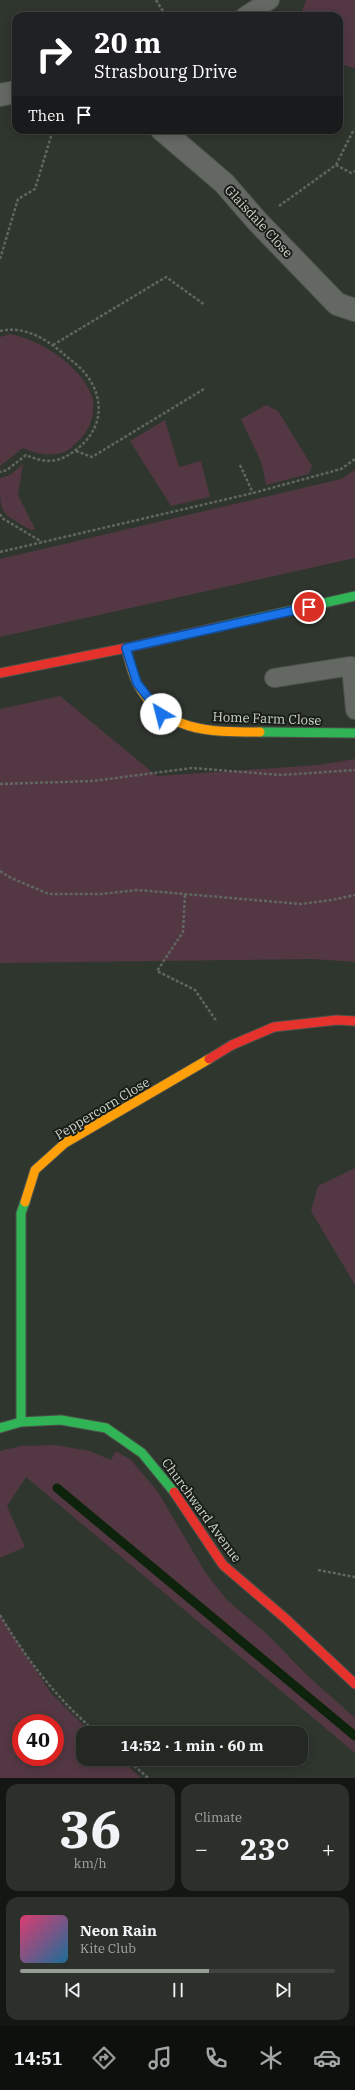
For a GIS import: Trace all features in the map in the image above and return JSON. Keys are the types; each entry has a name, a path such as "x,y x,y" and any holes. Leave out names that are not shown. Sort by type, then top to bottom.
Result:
{"street":[{"path":"0,95 12,93"},
{"name":"Glaisdale Close","path":"167,134 224,183 257,221 337,304 355,310"},
{"path":"0,673 126,648 355,596"},
{"name":"Home Farm Close","path":"126,648 137,683 161,714 190,727 225,732 355,727"},
{"name":"Peppercorn Close","path":"21,1422 21,1213 36,1170 65,1143 232,1045 274,1027 337,1020 355,1021"},
{"name":"Churchward Avenue","path":"0,1428 21,1422 61,1420 106,1428 142,1453 167,1481 223,1565 286,1620 355,1684"}],"lane":[{"path":"251,12 270,0"},
{"path":"274,678 353,666 355,710"}],"path":[{"path":"156,0 163,12"},
{"path":"257,221 336,165 354,129"},
{"path":"0,259 18,199 35,189 53,134"},
{"path":"336,165 350,173 355,171"},
{"path":"53,345 166,277 205,305"},
{"path":"0,330 10,328 28,332 53,345 84,372 96,392 99,408 96,427 88,441 67,458 50,461 36,459 26,455 7,470 0,472"},
{"path":"76,450 92,457 204,389"},
{"path":"0,552 252,493 341,469 355,459"},
{"path":"240,465 252,493"},
{"path":"0,514 2,518 42,542"},
{"path":"0,784 92,781 192,768 281,775 355,770"},
{"path":"0,871 11,878 49,894 100,894 138,890 301,904 355,895"},
{"path":"185,895 183,932 157,971 195,990 232,1045"},
{"path":"318,1570 355,1577"},
{"path":"0,1615 26,1657 49,1687 89,1726"},
{"path":"135,1766 148,1778"}],"shaded area":[{"path":"306,0 355,0 355,68 343,65 343,12 302,12"},
{"path":"10,334 22,337 46,348 68,363 78,373 91,394 93,401 93,415 84,435 65,452 48,455 23,448 0,466 0,337"},
{"path":"266,405 278,411 312,466 309,474 266,485 262,464 241,419"},
{"path":"165,420 179,467 201,461 210,497 171,506 130,441"},
{"path":"23,464 18,495 35,529 31,530 8,516 4,512 0,500 0,478 10,475"},
{"path":"355,470 355,558 0,637 0,559 341,479"},
{"path":"60,696 157,776 319,765 355,759 355,962 314,959 0,963 0,709"},
{"path":"355,1168 355,1285 311,1211 318,1186"},
{"path":"55,1445 90,1451 111,1460 116,1451 131,1460 158,1492 205,1572 226,1599 268,1635 308,1676 355,1718 355,1753 26,1477 7,1506 25,1547 0,1558 0,1451 21,1446"},
{"path":"0,1616 51,1693 84,1726 76,1726 76,1766 128,1766 141,1778 0,1778"}],"waterway":[{"path":"57,1488 355,1736"}],"traffic: fast":[{"path":"218,627 355,596"},
{"path":"260,732 355,733"},
{"path":"21,1422 21,1213 25,1202"},
{"path":"0,1428 21,1422 61,1420 106,1428 142,1453 174,1492"}],"traffic: slow":[{"path":"126,648 137,683 148,699 161,712 190,726 207,730 260,732"},
{"path":"25,1202 35,1170 65,1143 209,1059"}],"traffic: jam":[{"path":"0,673 126,648 218,627"},
{"path":"209,1059 232,1045 274,1027 337,1020 355,1021"},
{"path":"174,1492 223,1565 286,1619 355,1684"}],"route":[{"path":"161,714 137,683 126,648 309,607"}]}
